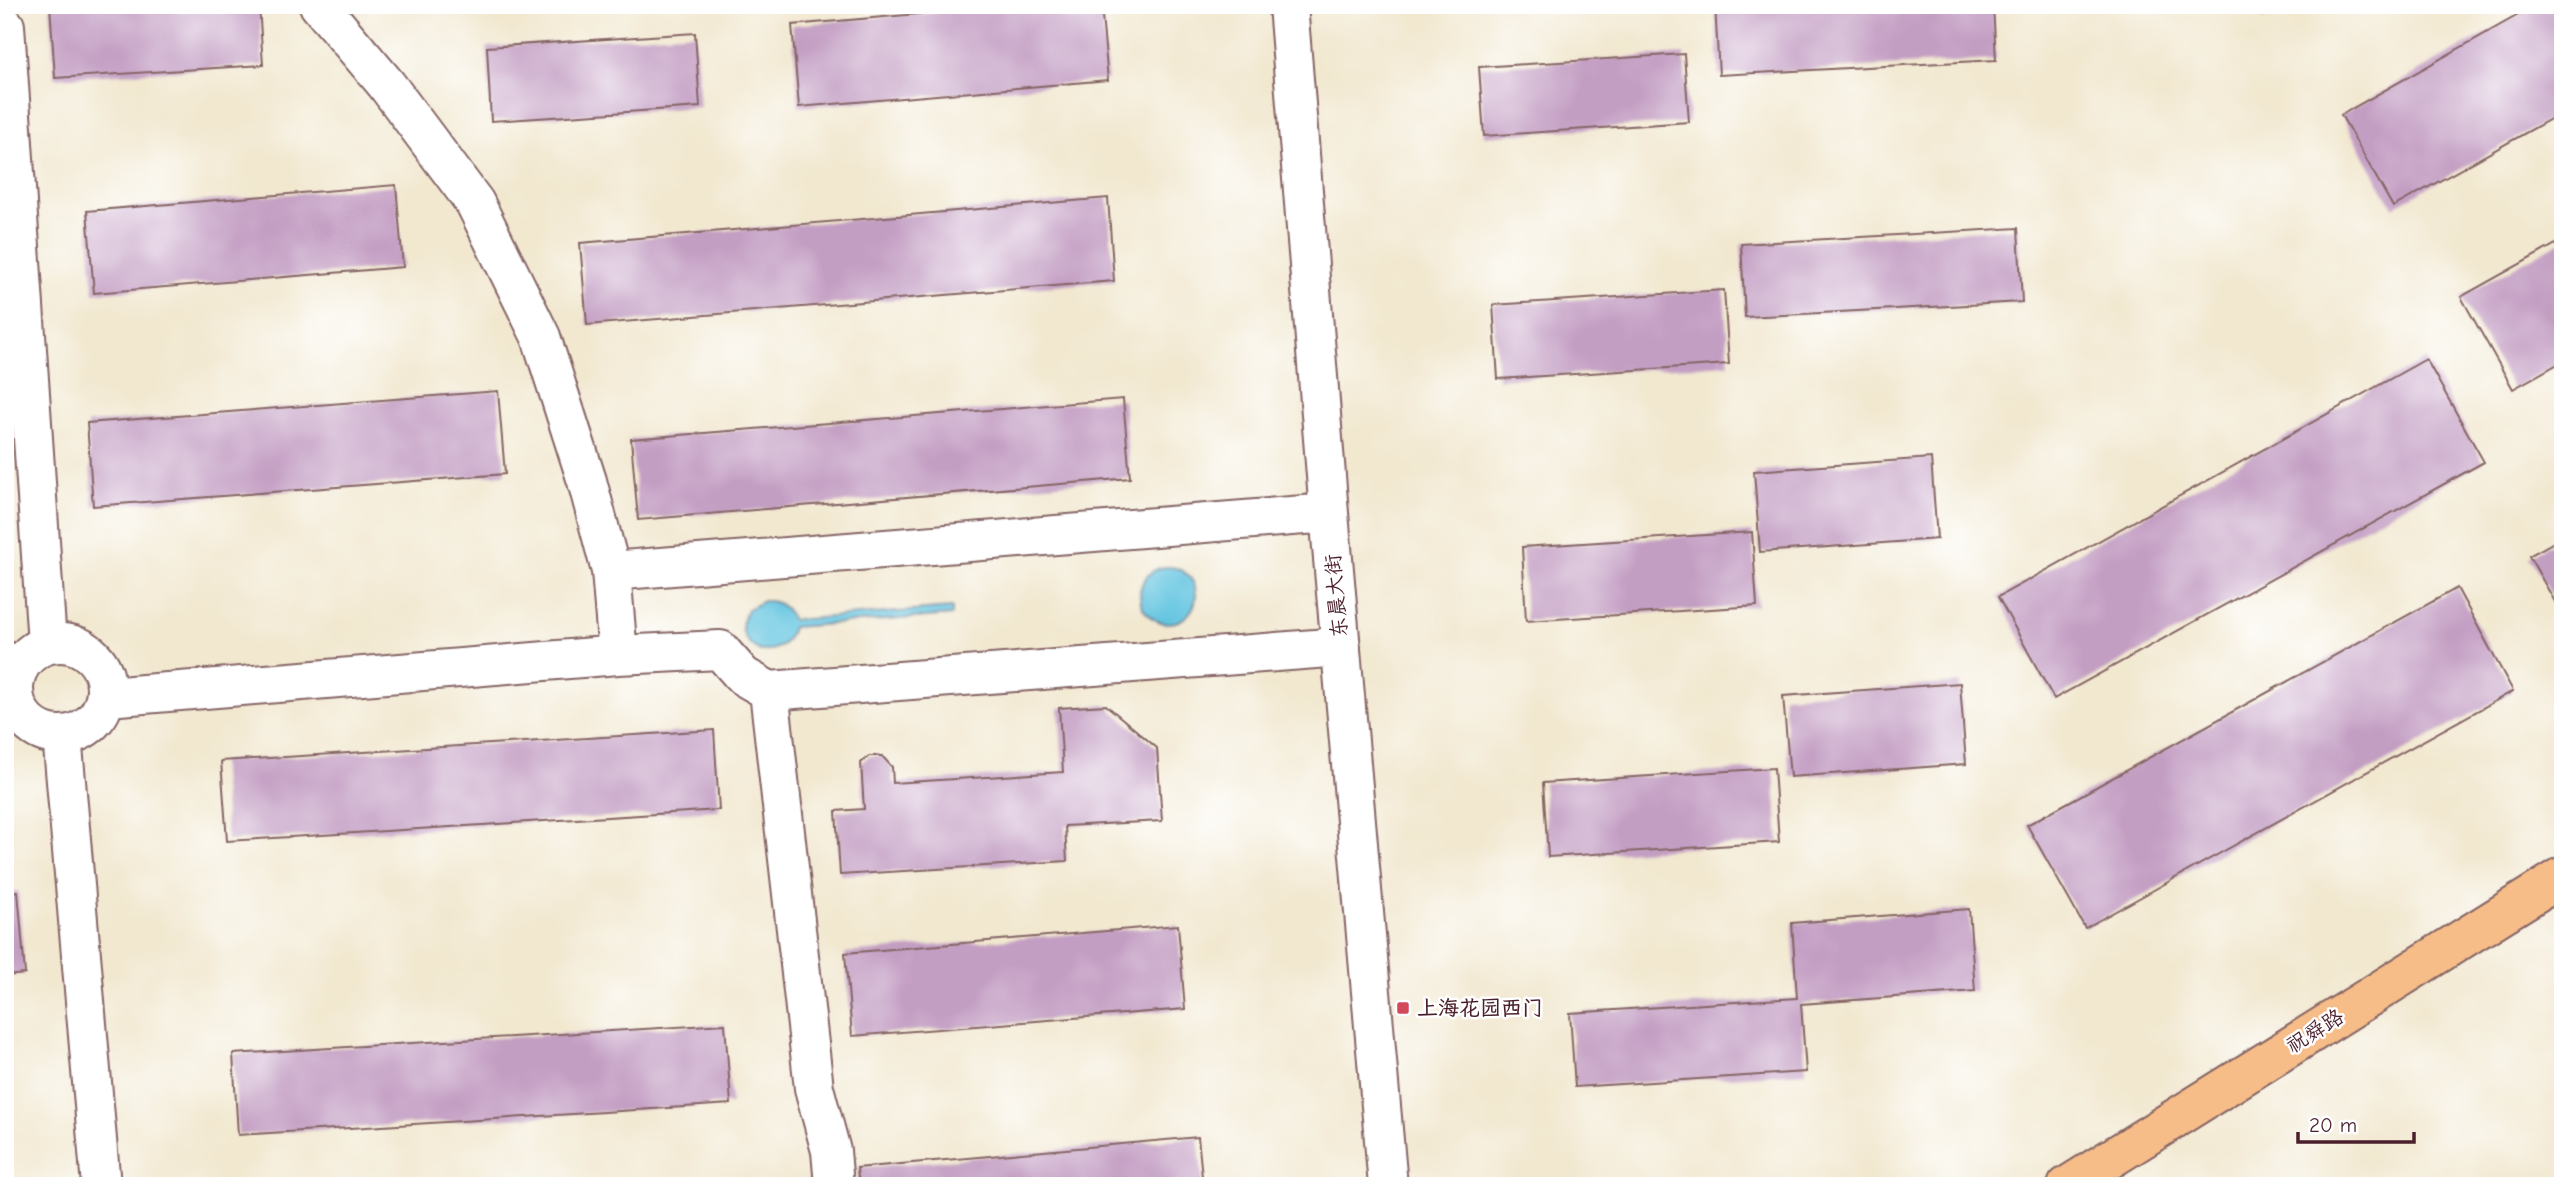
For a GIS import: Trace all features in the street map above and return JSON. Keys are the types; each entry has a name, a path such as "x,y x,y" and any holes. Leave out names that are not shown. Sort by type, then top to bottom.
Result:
{"main road":[{"name":"祝舜路","path":"2067,1186 2563,876"}],"street":[{"path":"319,5 386,84 475,203 541,337 587,481 611,570 618,655"},
{"name":"东晨大街","path":"1288,5 1388,1186"},
{"path":"5,26 47,644"},
{"path":"611,570 1329,513"},
{"path":"62,642 77,645 91,653 101,666 107,697 101,712 91,724 78,732 62,736 47,734 33,727 15,704 15,674 33,650 62,642"},
{"path":"107,697 618,655 720,650 743,676 768,691 1341,647"},
{"path":"768,691 814,1088 831,1151 834,1186"},
{"path":"62,736 101,1186"}],"water":[{"path":"1163,567 1173,567 1188,575 1194,584 1194,606 1188,615 1173,623 1163,623 1145,611 1140,600 1140,590 1152,572"},
{"path":"763,601 781,605 792,620 952,608 952,615 792,627 788,638 781,645 772,650 760,651 745,638 742,628 748,609"}],"building":[{"path":"50,5 259,5 263,65 55,78"},
{"path":"1022,5 1101,5 1108,80 799,107 792,25"},
{"path":"1715,5 1993,5 1996,60 1719,75"},
{"path":"2255,5 2281,5 2262,16"},
{"path":"2536,5 2563,5 2563,112 2393,207 2341,115"},
{"path":"695,33 700,107 491,121 487,47"},
{"path":"1684,54 1689,122 1484,136 1479,67"},
{"path":"396,185 403,267 94,293 87,211"},
{"path":"1108,198 1114,281 587,325 580,243"},
{"path":"2018,228 2022,302 1745,317 1741,244"},
{"path":"2563,240 2563,361 2513,389 2461,297"},
{"path":"1724,290 1729,364 1498,379 1493,305"},
{"path":"2426,359 2484,462 2054,699 1998,597"},
{"path":"498,391 505,474 93,506 87,423"},
{"path":"1123,399 1130,478 638,520 631,439"},
{"path":"1931,458 1937,539 1760,552 1754,471"},
{"path":"1752,532 1757,606 1526,621 1522,547"},
{"path":"2563,537 2563,616 2529,556"},
{"path":"2457,588 2513,691 2085,928 2027,825"},
{"path":"1960,683 1966,764 1790,777 1783,696"},
{"path":"1106,705 1157,748 1162,821 1065,826 1067,861 840,875 836,811 864,809 861,763 869,756 882,756 892,767 893,783 1063,772 1059,708"},
{"path":"714,730 719,810 227,841 221,761"},
{"path":"1774,768 1779,842 1548,857 1543,783"},
{"path":"18,891 25,974 5,976 5,892"},
{"path":"1969,909 1975,991 1801,1004 1806,1072 1575,1087 1570,1013 1797,998 1792,923"},
{"path":"1178,925 1185,1009 852,1036 845,953"},
{"path":"725,1024 731,1104 238,1135 233,1054"},
{"path":"1198,1137 1203,1186 859,1186 857,1168"}],"place":[{"name":"上海花园西门","path":"1403,1008"}]}
